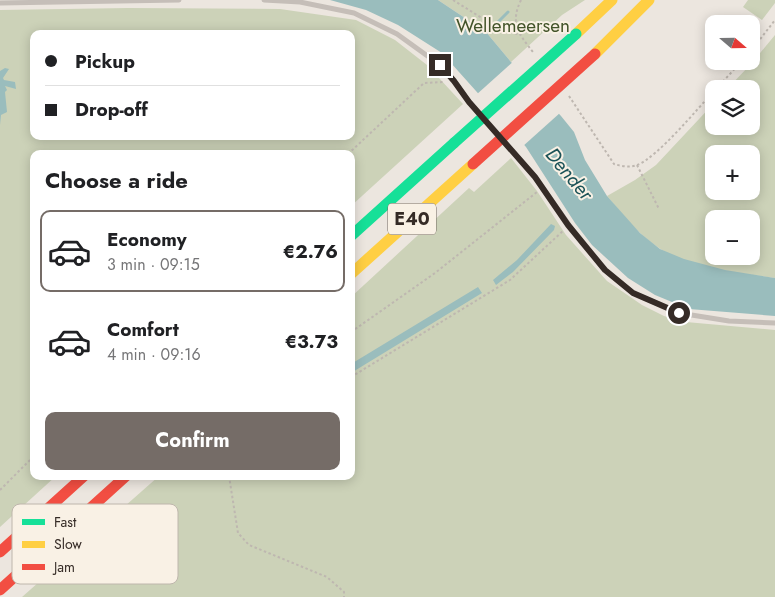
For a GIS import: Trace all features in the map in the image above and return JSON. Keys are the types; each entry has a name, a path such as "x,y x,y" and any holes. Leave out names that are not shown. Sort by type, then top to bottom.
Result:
{"highway":[{"name":"E40","path":"355,232 612,0"},
{"name":"E40","path":"355,270 594,54 649,0"},
{"path":"53,504 80,480"},
{"path":"95,504 122,480"},
{"path":"0,552 12,541"},
{"path":"0,590 12,579"}],"lane":[{"path":"0,3 179,0"},
{"path":"264,0 300,2 354,13 397,34 440,65 469,102 535,177 568,225 605,270 633,293 679,313 729,321 775,323"}],"path":[{"path":"453,0 493,25"},
{"path":"521,0 515,13 516,25 520,35 528,45"},
{"path":"760,39 775,20"},
{"path":"496,27 520,35"},
{"path":"724,80 734,70"},
{"path":"352,150 424,83 454,81"},
{"path":"574,102 614,164 625,166 637,165 651,157 705,100"},
{"path":"637,165 660,209"},
{"path":"355,329 435,272 542,188"},
{"path":"355,375 510,280 568,225"},
{"path":"0,490 30,460"},
{"path":"230,480 238,534 249,545 327,577 344,592 344,597"}],"green space":[{"name":"Wellemeersen","path":"438,0 585,0 562,15 511,62 486,32"},
{"path":"748,0 775,0 775,3 762,20 760,15 755,15 743,7"},
{"path":"128,8 280,9 356,20 395,40 427,65 463,104 355,202 355,150 30,150 30,480 52,480 25,504 12,504 12,516 0,527 0,10"},
{"path":"775,35 775,278 715,269 671,255 644,237 607,196 656,165 705,113 705,135 760,135 760,80 736,80 745,70 760,70 760,53"},
{"path":"511,158 537,191 566,235 607,281 642,305 664,316 686,322 775,330 775,597 22,597 37,584 178,584 178,504 127,504 154,480 355,480 355,293 469,188 474,192"}],"water":[{"name":"Dender","path":"330,0 438,0 486,32 574,132 585,160 607,196 640,233 660,249 684,259 725,270 775,278 775,316 689,309 655,295 628,278 592,245 575,223 526,147 442,53 398,25 366,10"},
{"path":"5,68 9,69 3,78 4,80 15,82 16,89 5,86 7,90 5,92 7,112 1,115 0,125 0,71"},
{"path":"551,224 555,226 554,230 513,272 496,285 493,280 517,260"},
{"path":"478,287 482,293 355,371 355,362"}],"pier":[{"path":"514,61 561,112 522,147 476,95"}],"waterway":[{"path":"487,33 508,12"}],"traffic: fast":[{"path":"454,143 576,34"},
{"path":"355,232 454,143"}],"traffic: slow":[{"path":"576,34 612,0"},
{"path":"595,54 649,0"},
{"path":"355,270 473,164"}],"traffic: jam":[{"path":"473,164 595,54"},
{"path":"53,504 80,480"},
{"path":"95,504 122,480"},
{"path":"0,552 12,541"},
{"path":"0,590 12,579"}],"route":[{"path":"440,65 469,102 535,177 568,225 605,270 633,293 679,313"}]}
